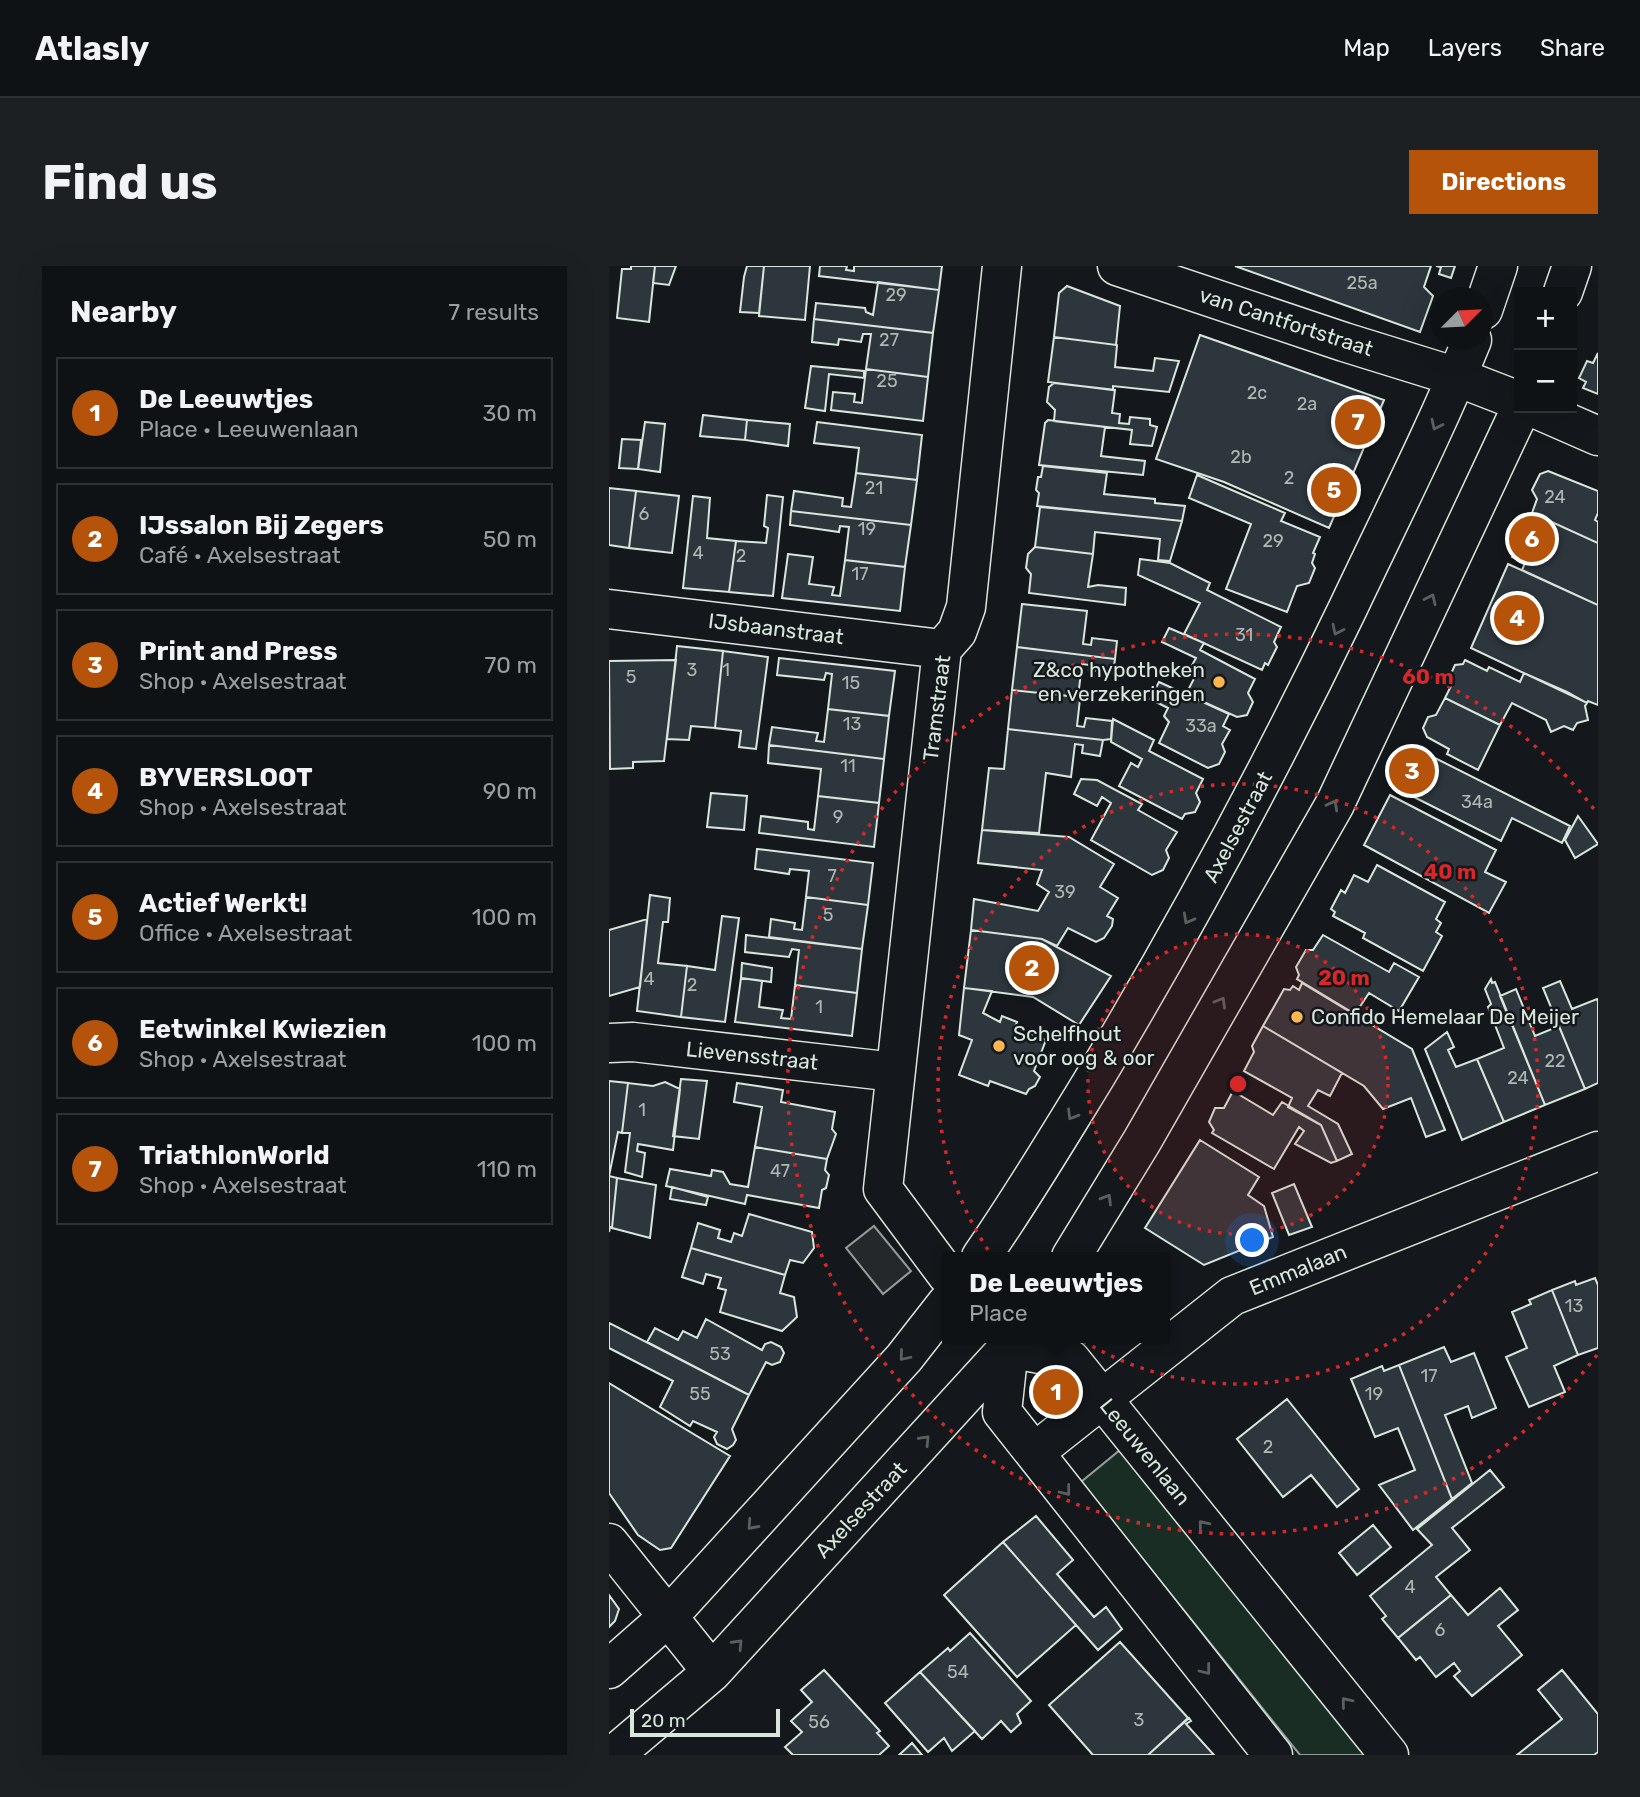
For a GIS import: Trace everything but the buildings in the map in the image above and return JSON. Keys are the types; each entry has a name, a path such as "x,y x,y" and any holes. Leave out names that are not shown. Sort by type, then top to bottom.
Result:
{"street":[{"name":"Tramstraat","path":"895,1072 942,649 957,632 966,607 1002,266"},
{"name":"van Cantfortstraat","path":"1117,266 1457,377"},
{"path":"1490,287 1498,266"},
{"path":"1565,287 1572,266"},
{"name":"Axelsestraat","path":"984,1252 1133,1014 1236,832 1287,736 1468,350"},
{"path":"1457,377 1514,399"},
{"path":"1074,1252 1142,1141 1335,804 1519,413"},
{"path":"1545,413 1598,436"},
{"name":"IJsbaanstraat","path":"609,610 942,649"},
{"name":"Lievensstraat","path":"609,1043 633,1042 895,1072"},
{"path":"895,1072 883,1189 942,1268"},
{"name":"Emmalaan","path":"1035,1452 1232,1296 1598,1150"},
{"path":"609,1670 667,1618 904,1358 942,1309"},
{"name":"Axelsestraat","path":"614,1755 712,1672 1007,1343"},
{"path":"1009,1343 1002,1412 1273,1755"},
{"name":"Leeuwenlaan","path":"1016,1343 1071,1360 1389,1755"},
{"path":"609,1543 712,1672"}],"green space":[{"path":"1120,1450 1368,1755 1300,1755 1081,1482"}],"shaded area":[{"path":"874,1226 911,1271 883,1294 846,1248"}],"place":[{"name":"TriathlonWorld","path":"1358,422"},
{"name":"Actief Werkt!","path":"1334,490"},
{"name":"Eetwinkel Kwiezien","path":"1532,539"},
{"name":"BYVERSLOOT","path":"1517,618"},
{"name":"Z&co hypotheken en verzekeringen","path":"1219,682"},
{"name":"Print and Press","path":"1412,771"},
{"name":"IJssalon Bij Zegers","path":"1032,968"},
{"name":"Confido Hemelaar De Meijer","path":"1297,1017"},
{"name":"Schelfhout voor oog & oor","path":"999,1046"},
{"name":"De Leeuwtjes","path":"1056,1392"}]}
